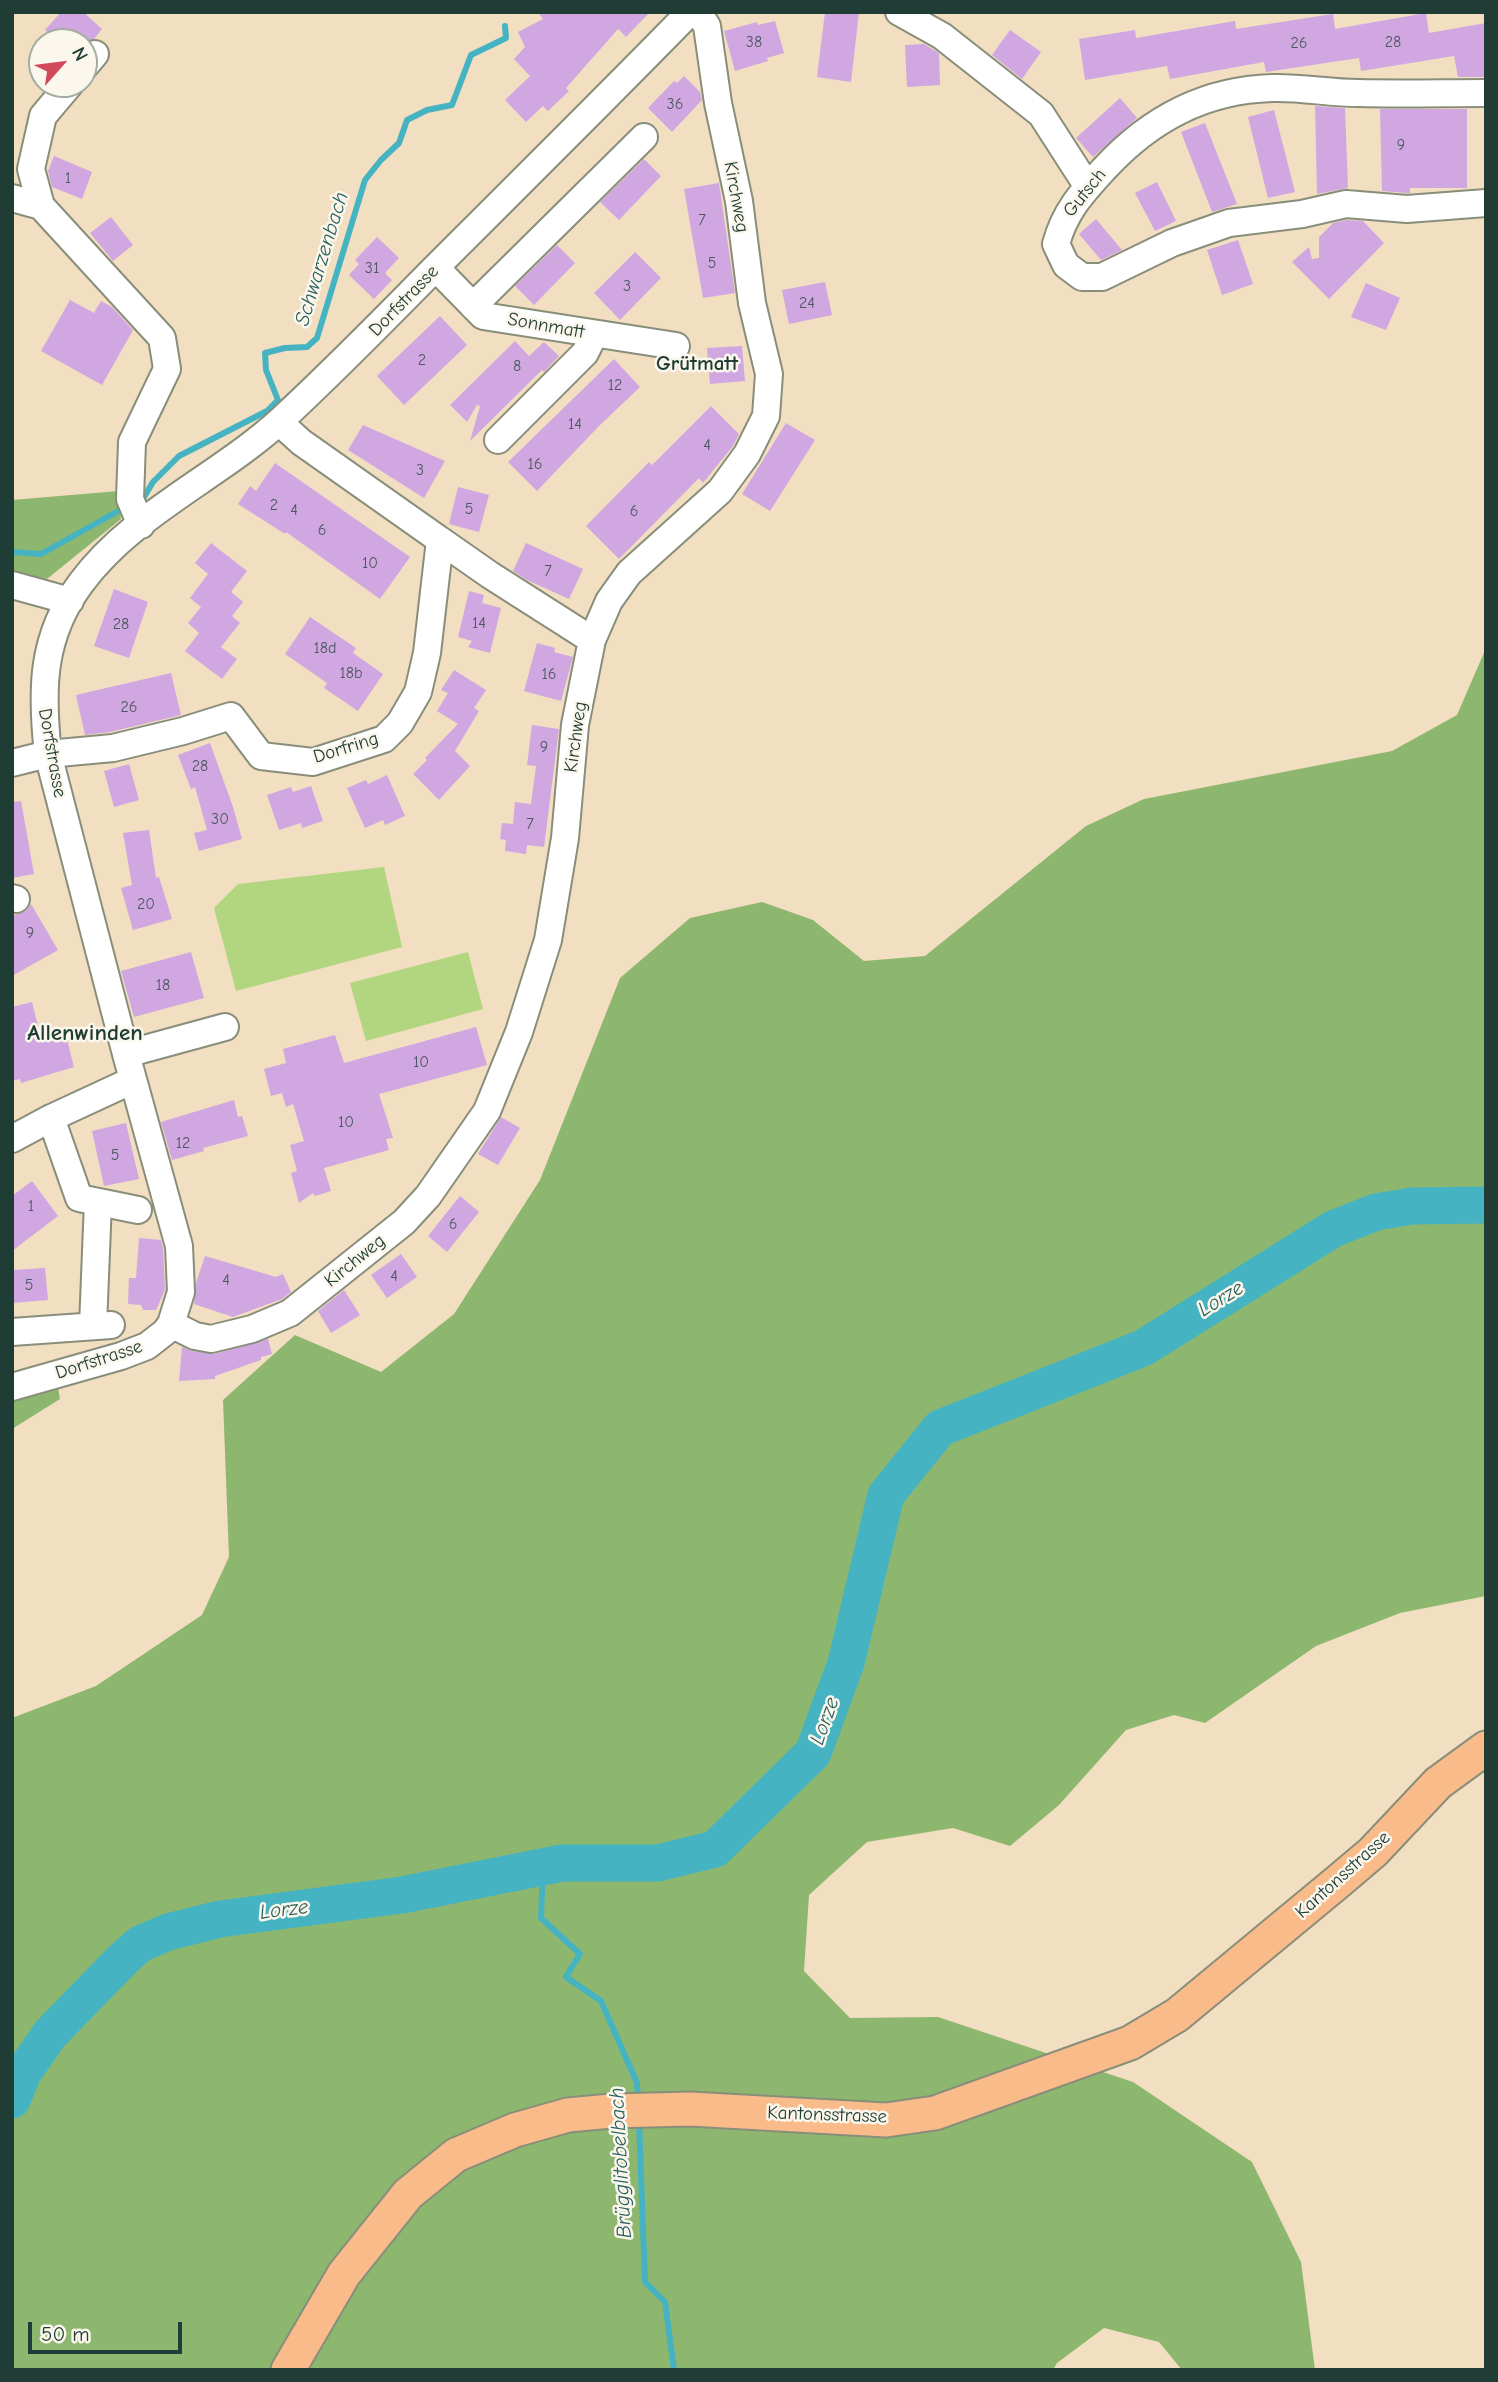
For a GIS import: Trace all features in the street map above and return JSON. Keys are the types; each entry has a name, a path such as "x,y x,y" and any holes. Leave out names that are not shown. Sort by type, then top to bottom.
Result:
{"main road":[{"name":"Kantonsstrasse","path":"288,2370 344,2274 408,2194 456,2155 515,2130 568,2115 690,2109 886,2120 935,2113 1130,2043 1177,2015 1340,1880 1373,1852 1438,1783 1486,1748"}],"street":[{"name":"Dorfstrasse","path":"12,1387 133,1352 154,1341 171,1324 181,1292 179,1245 48,754 43,687 48,655 61,617 81,583 108,552 279,422 365,341 690,12"},
{"name":"Kirchweg","path":"171,1324 195,1336 217,1339 252,1329 289,1313 415,1212 487,1111 519,1032 548,940 565,838 575,725 592,640 609,601 629,573 720,491 747,454 766,416 769,374 752,303 739,201 718,103 707,26 698,12"},
{"path":"899,12 942,36 1041,114 1088,187"},
{"name":"Gutsch","path":"1486,93 1357,93 1272,88 1217,95 1167,115 1119,153 1078,197 1062,223 1056,244 1066,265 1082,277 1102,277 1172,243 1229,223 1303,214 1346,204 1407,209 1486,203"},
{"path":"58,98 43,116 31,169 41,206 162,338 167,369 132,442 130,499 141,525"},
{"path":"473,306 644,137"},
{"path":"12,198 41,206"},
{"name":"Sonnmatt","path":"436,268 483,316 676,346"},
{"path":"498,440 584,353 594,335"},
{"path":"279,422 301,442 489,575 592,640"},
{"name":"Dorfring","path":"48,754 113,748 231,716 261,755 313,762 384,739 400,723 418,692 428,653 440,540"},
{"path":"12,585 70,601"},
{"path":"12,763 48,754"},
{"path":"126,1054 225,1027"},
{"path":"12,1139 133,1080"},
{"path":"51,1118 79,1198 138,1210"},
{"path":"12,1332 102,1326 98,1202"}],"green space":[{"path":"119,491 121,519 47,579 12,572 12,500"},
{"path":"1486,648 1486,1596 1400,1613 1316,1646 1205,1723 1174,1715 1126,1730 1059,1805 1010,1846 953,1828 867,1842 809,1895 804,1971 850,2018 938,2017 1133,2082 1252,2162 1301,2262 1315,2370 1182,2370 1159,2342 1104,2328 1057,2363 1053,2370 12,2370 12,1718 96,1686 202,1615 229,1557 223,1400 295,1335 381,1372 454,1314 540,1180 620,978 690,918 762,902 813,920 864,961 925,956 1086,826 1144,799 1392,751 1457,715"},
{"path":"384,867 402,947 236,991 214,908 238,884"},
{"path":"468,952 483,1009 366,1041 350,983"},
{"path":"58,1388 60,1399 12,1429 12,1401"}],"building":[{"path":"61,12 83,12 102,29 98,34 98,28 47,28"},
{"path":"538,12 650,12 626,37 618,29 566,88 569,91 548,111 543,106 526,122 505,100 530,76 514,59 525,47 518,32 543,19"},
{"path":"825,12 859,12 851,82 817,77"},
{"path":"1426,13 1429,33 1486,23 1486,77 1458,77 1454,56 1361,71 1359,58 1266,72 1264,62 1170,79 1167,66 1085,80 1079,39 1135,30 1136,38 1235,21 1236,29 1333,14 1335,29"},
{"path":"775,21 784,53 735,71 724,31 757,22 758,25"},
{"path":"1010,30 1041,52 1022,79 992,55"},
{"path":"924,44 939,53 940,85 907,87 905,45"},
{"path":"684,76 700,92 702,100 672,132 648,108 674,81 677,83"},
{"path":"1120,98 1137,118 1093,157 1076,138"},
{"path":"1315,106 1345,108 1348,188 1317,194"},
{"path":"1380,109 1467,109 1467,188 1410,188 1410,193 1382,191"},
{"path":"1274,110 1295,192 1268,198 1248,117"},
{"path":"1205,123 1237,204 1212,212 1181,132"},
{"path":"54,156 92,172 82,199 52,187 48,171"},
{"path":"644,159 661,176 619,220 600,202"},
{"path":"1157,182 1176,221 1155,231 1135,193"},
{"path":"719,183 735,293 703,298 684,189"},
{"path":"111,217 133,245 113,261 90,233"},
{"path":"1096,219 1122,250 1101,260 1079,234"},
{"path":"1363,221 1384,243 1329,299 1292,262 1309,247 1312,259 1319,258 1319,237 1333,223"},
{"path":"377,237 399,258 385,273 392,280 374,299 349,275 359,264 355,260"},
{"path":"1238,240 1253,284 1222,295 1207,250"},
{"path":"557,245 575,263 534,305 515,286"},
{"path":"635,252 661,278 620,320 594,293"},
{"path":"825,282 832,315 789,324 782,290"},
{"path":"1366,283 1400,298 1386,330 1351,317"},
{"path":"70,300 94,313 101,301 112,307 133,330 102,385 41,351"},
{"path":"440,316 467,345 404,405 377,376"},
{"path":"515,341 529,356 544,342 559,356 470,441 480,406 477,405 467,422 450,405"},
{"path":"742,346 745,381 710,384 707,348"},
{"path":"614,359 640,387 537,491 508,462"},
{"path":"711,406 739,434 733,446 703,483 699,478 619,559 586,526 649,462 652,465"},
{"path":"786,423 815,440 770,511 742,494"},
{"path":"363,425 445,461 424,498 348,450"},
{"path":"275,463 410,557 380,599 286,532 285,534 238,504 250,486 256,491"},
{"path":"458,487 489,495 479,532 449,524"},
{"path":"211,543 247,571 231,592 243,602 232,616 240,623 221,647 237,659 222,679 185,651 199,633 188,623 201,607 190,598 208,574 195,563"},
{"path":"526,543 583,569 569,599 513,571"},
{"path":"114,589 148,602 129,658 94,646"},
{"path":"469,591 484,595 482,603 501,608 490,653 468,647 472,641 458,637"},
{"path":"310,617 356,648 353,653 383,674 358,711 324,688 327,683 285,654"},
{"path":"537,643 555,648 554,652 573,657 561,701 524,691"},
{"path":"454,670 486,690 474,708 479,711 455,751 470,766 439,800 413,774 458,724 437,711 448,693 441,690"},
{"path":"171,673 181,715 110,732 85,735 76,695"},
{"path":"532,725 559,729 544,847 527,845 526,854 505,851 506,840 500,839 502,823 513,824 515,802 531,804 536,766 527,765"},
{"path":"210,743 242,839 199,851 194,833 207,830 195,787 191,789 178,755"},
{"path":"129,764 139,800 114,807 104,771"},
{"path":"387,775 405,816 385,825 383,820 365,828 347,788 366,780 368,784"},
{"path":"311,786 323,821 302,828 301,823 279,830 267,795 291,787 293,792"},
{"path":"21,801 34,874 12,878 12,802"},
{"path":"149,830 156,878 159,877 172,919 133,930 121,888 132,885 123,833"},
{"path":"31,904 58,950 12,976 12,916 27,910"},
{"path":"191,952 204,998 134,1017 121,971"},
{"path":"32,1002 40,1034 64,1028 74,1067 21,1083 20,1079 12,1081 12,1007"},
{"path":"476,1027 487,1065 379,1094 393,1138 386,1139 389,1150 324,1168 331,1191 315,1196 313,1193 299,1203 291,1173 297,1171 290,1145 304,1141 293,1104 286,1107 282,1093 271,1096 264,1069 286,1063 283,1049 335,1035 344,1063"},
{"path":"234,1100 238,1117 242,1116 248,1136 203,1148 204,1151 172,1160 161,1122"},
{"path":"501,1117 520,1128 498,1165 478,1154"},
{"path":"126,1123 139,1179 104,1186 92,1131"},
{"path":"32,1181 58,1216 12,1251 12,1196"},
{"path":"460,1196 479,1212 447,1252 428,1236"},
{"path":"139,1238 161,1240 163,1248 165,1290 156,1310 143,1310 141,1305 128,1304 129,1278 136,1278"},
{"path":"401,1254 417,1277 387,1298 371,1275"},
{"path":"205,1256 276,1277 283,1274 291,1292 282,1299 233,1317 194,1304 196,1283"},
{"path":"45,1268 48,1300 12,1303 12,1270"},
{"path":"344,1290 360,1315 331,1333 318,1311"},
{"path":"268,1339 272,1354 261,1357 261,1360 215,1376 215,1379 179,1381 182,1347 214,1354"}],"waterway":[{"name":"Schwarzenbach","path":"141,502 153,482 179,456 267,411 278,400 266,370 265,353 285,348 307,347 317,338 365,180 399,143 407,120 427,110 452,105 471,55 506,38 505,26"},
{"name":"Schwarzenbach","path":"12,552 41,554 120,510"},
{"name":"Lorze","path":"12,2100 23,2073 50,2034 140,1944 168,1932 220,1919 402,1895 562,1863 658,1863 715,1849 813,1753 846,1663 886,1495 940,1428 1143,1348 1333,1229 1376,1212 1412,1206 1486,1205"},
{"name":"Brügglitobelbach","path":"543,1867 541,1918 580,1954 566,1977 601,2001 637,2083 638,2100"},
{"name":"Brügglitobelbach","path":"639,2121 645,2282 665,2302 674,2370"}],"district":[{"name":"Grütmatt","path":"697,364"},
{"name":"Allenwinden","path":"85,1033"}]}
